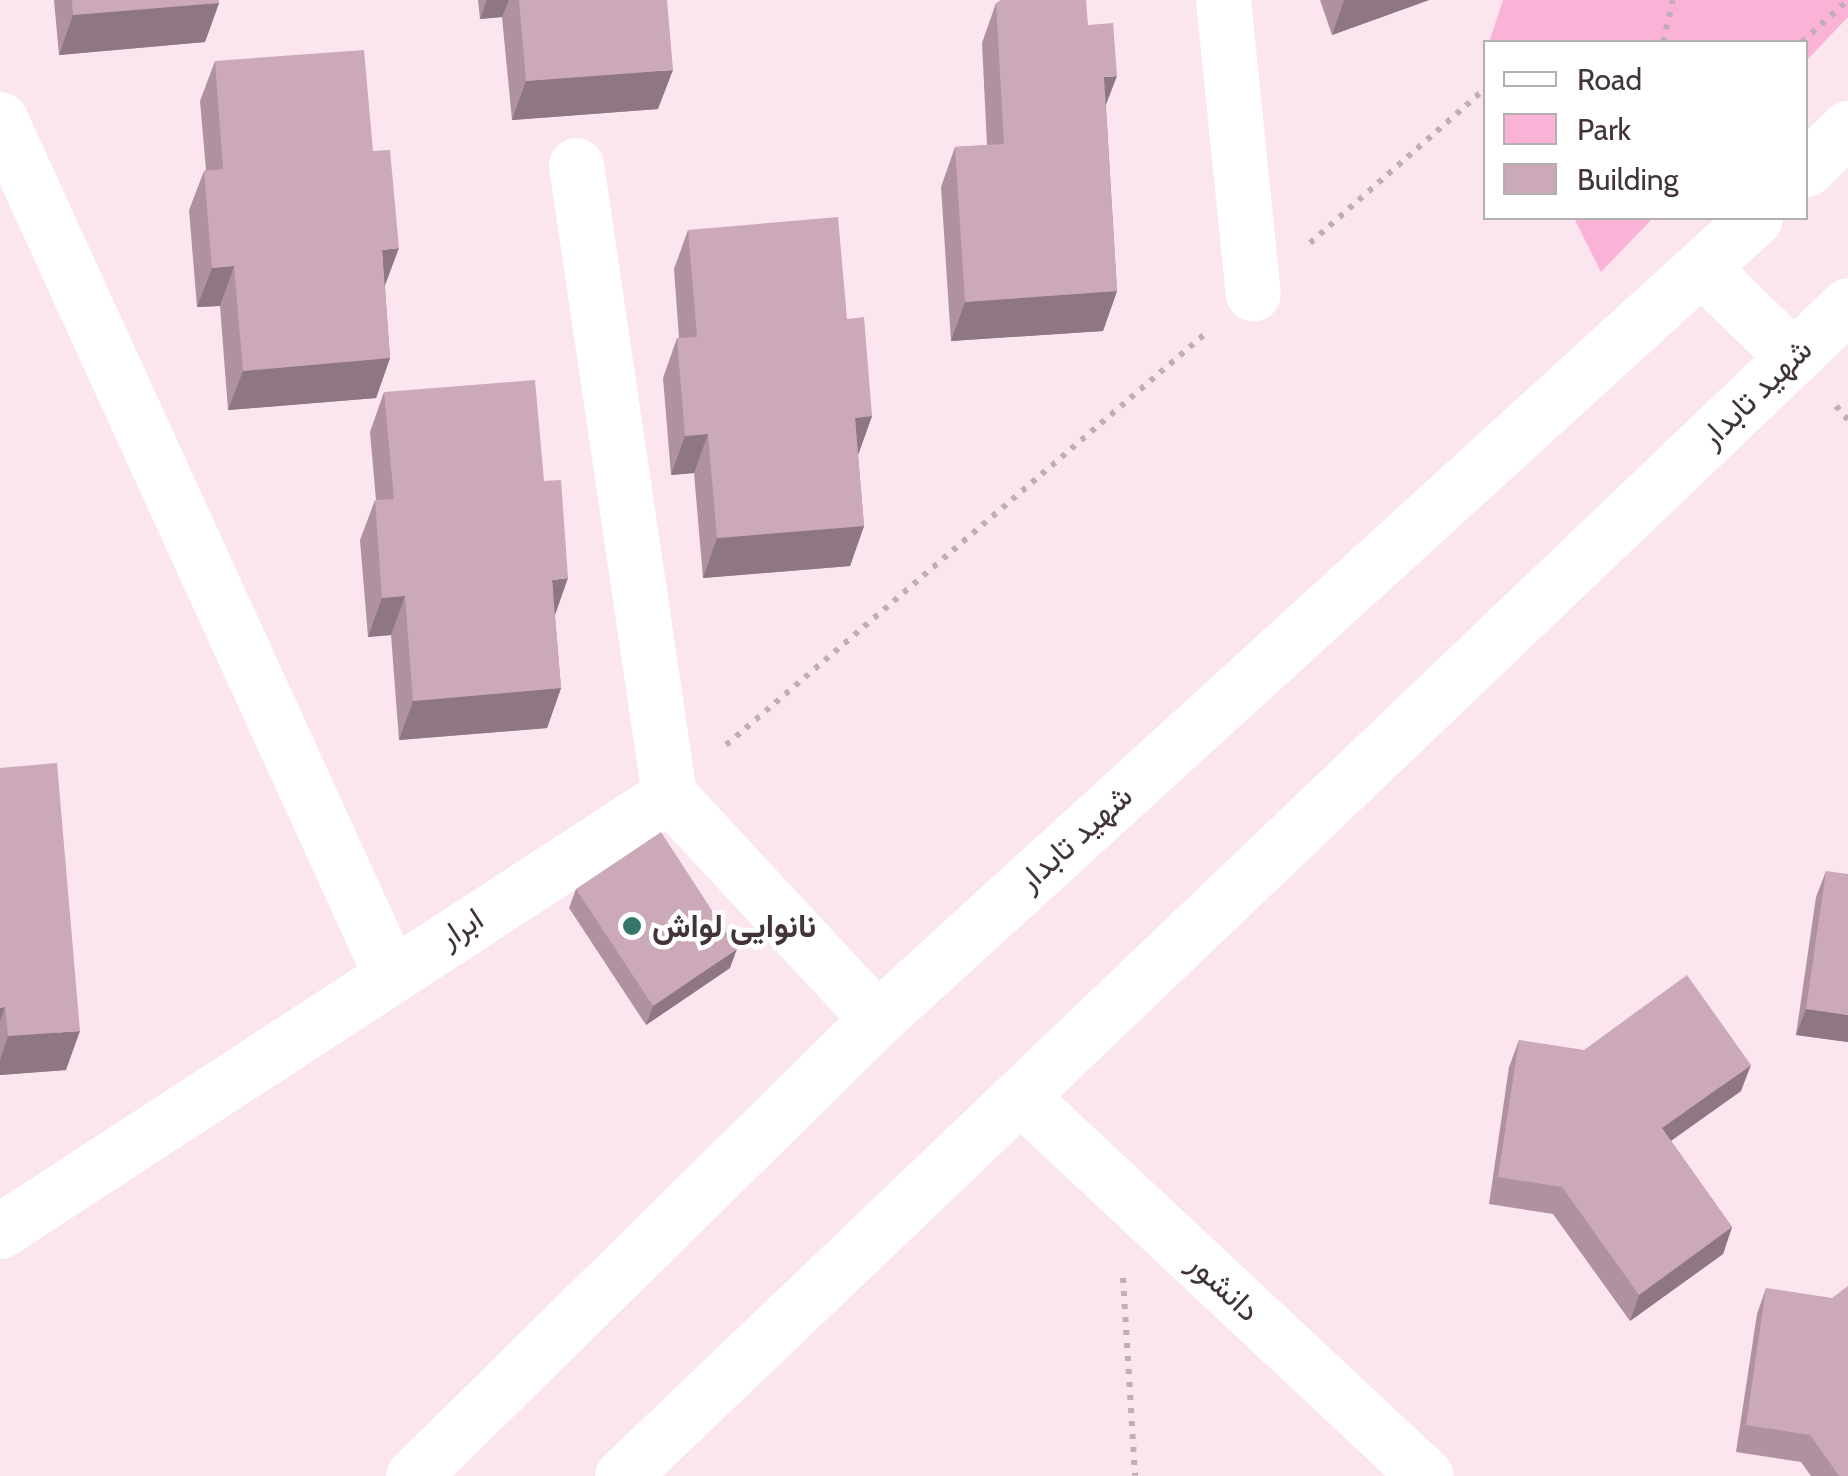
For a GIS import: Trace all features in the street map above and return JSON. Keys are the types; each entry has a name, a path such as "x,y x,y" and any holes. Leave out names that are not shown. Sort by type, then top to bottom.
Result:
{"main road":[{"path":"1224,0 1253,293"},
{"path":"0,119 390,974"},
{"path":"1808,167 1848,128"},
{"path":"576,165 668,795 877,1018"},
{"name":"شهید تابدار","path":"413,1476 877,1018 1753,220"},
{"path":"1702,268 1793,358"},
{"name":"شهید تابدار","path":"622,1476 1848,305"},
{"name":"ابرار","path":"0,1232 668,795"},
{"name":"دانشور","path":"1022,1098 1426,1476"}],"path":[{"path":"1663,40 1674,0"},
{"path":"1804,40 1848,0"},
{"path":"668,795 1483,91"},
{"path":"1117,1187 1135,1476"}],"green space":[{"path":"1503,0 1848,0 1848,17 1808,59 1808,40 1490,40"},
{"path":"1575,220 1651,220 1601,272"}],"building":[{"path":"72,0 219,0 219,3 73,15"},
{"path":"519,0 667,0 673,70 526,81"},
{"path":"1086,0 1088,25 1113,23 1117,76 1104,77 1117,291 965,302 955,147 1004,144 996,3"},
{"path":"364,50 373,151 390,150 399,248 382,250 390,358 243,371 234,266 212,268 204,171 223,169 215,61"},
{"path":"838,217 847,319 864,317 872,416 855,418 864,526 717,538 708,434 685,436 677,338 697,337 688,230"},
{"path":"535,380 544,481 561,480 568,578 552,580 561,688 413,701 405,596 382,598 375,500 394,499 384,392"},
{"path":"57,763 80,1031 8,1036 5,1007 0,1008 0,768"},
{"path":"661,832 737,949 653,1006 576,889"},
{"path":"1826,871 1848,874 1848,1015 1806,1009"},
{"path":"1687,975 1751,1065 1662,1128 1732,1227 1639,1295 1562,1187 1498,1177 1519,1040 1584,1050"},
{"path":"1848,1286 1848,1476 1839,1476 1810,1435 1746,1425 1766,1288 1832,1298"}],"place":[{"name":"نانوایی لواش","path":"632,926"}]}
